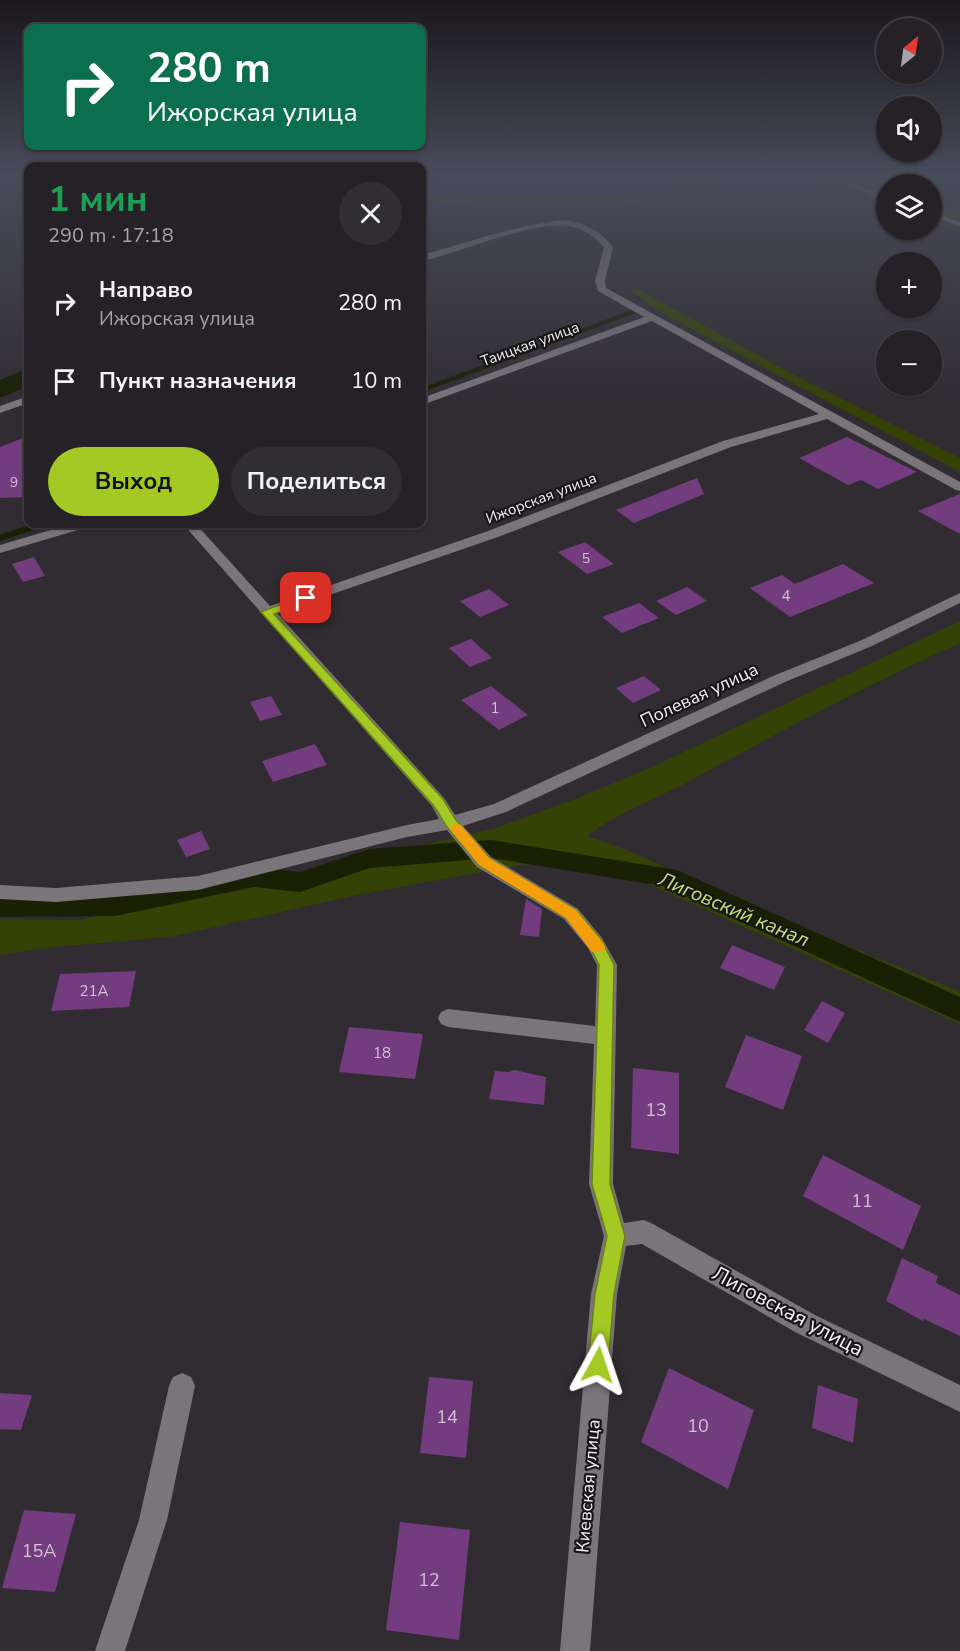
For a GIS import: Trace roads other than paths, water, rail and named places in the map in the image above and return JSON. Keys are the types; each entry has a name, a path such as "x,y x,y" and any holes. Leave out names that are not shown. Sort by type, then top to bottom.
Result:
{"street":[{"path":"607,254 600,281 601,289 960,487"},
{"name":"Таицкая улица","path":"426,401 651,318"},
{"path":"0,410 24,401"},
{"name":"Ижорская улица","path":"267,612 494,534 727,444 827,415"},
{"path":"0,549 70,528"},
{"name":"Киевская улица","path":"193,528 438,802 484,862 571,914 596,943 607,965 601,1184 616,1236 604,1294 575,1651"},
{"name":"Полевая улица","path":"0,892 56,895 198,884 407,831 452,823 500,808 779,679 867,643 960,597"},
{"path":"448,1017 605,1036"},
{"name":"Лиговская улица","path":"616,1236 644,1232 806,1324 960,1399"},
{"path":"110,1651 153,1520 182,1386"}],"waterway":[{"path":"426,389 638,310"},
{"path":"0,390 24,378"},
{"path":"0,538 30,528"},
{"name":"Лиговский канал","path":"0,907 115,906 254,877 300,882 369,859 491,849 668,877 960,1010"}]}
